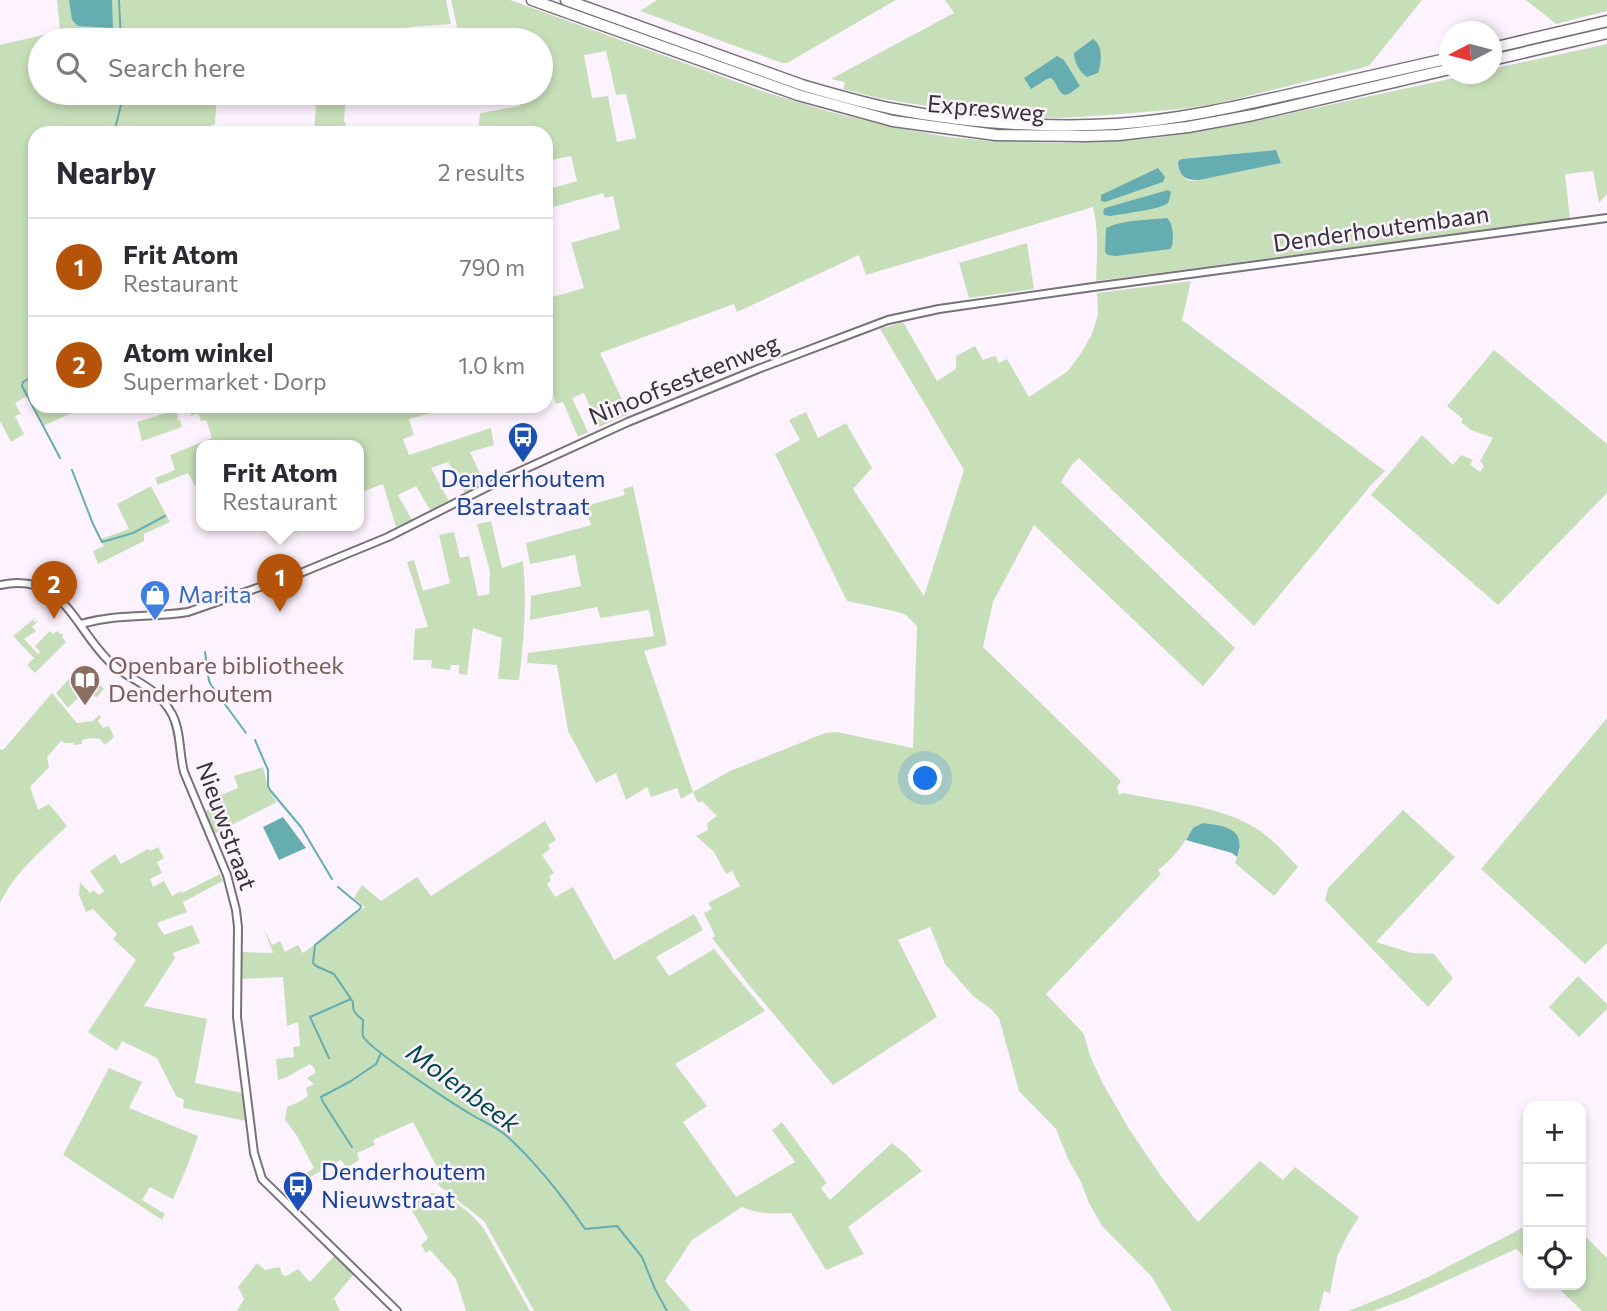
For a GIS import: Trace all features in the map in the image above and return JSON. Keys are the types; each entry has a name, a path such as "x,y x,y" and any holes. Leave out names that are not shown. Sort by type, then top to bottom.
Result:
{"highway":[{"name":"Expresweg","path":"532,0 819,102 893,121 970,132 1054,136 1119,135 1188,127 1439,72"},
{"name":"Expresweg","path":"566,0 822,91 895,109 995,123 1118,124 1218,110 1439,60"},
{"path":"1502,46 1607,21"},
{"path":"1502,58 1607,33"}],"street":[{"name":"Denderhoutembaan","path":"1159,278 1607,218"},
{"name":"Ninoofsesteenweg","path":"81,624 124,615 188,611 303,572 388,537 628,422 888,320 939,309 1159,278"},
{"name":"Nieuwstraat","path":"0,585 13,583 41,588 62,601 107,659 155,692 171,712 178,731 184,772 232,890 238,927 237,1017 256,1165 261,1179 397,1311"}],"green space":[{"path":"57,0 446,0 451,24 409,28 60,28"},
{"path":"451,0 510,0 765,92 827,111 948,137 992,141 1062,143 1162,137 1236,125 1439,81 1439,84 1502,84 1502,67 1607,44 1607,194 1599,203 1593,171 1565,174 1570,219 1096,281 1097,235 1093,207 866,275 859,255 737,312 734,304 600,353 629,414 599,427 584,393 572,398 588,432 578,437 563,402 556,404 553,395 553,297 584,288 571,243 620,229 613,196 605,198 603,193 553,207 553,188 577,181 571,156 553,160 553,126 479,126 480,113 520,105 553,105 553,28 457,28","holes":["606,51 616,95 626,94 636,138 617,142 608,96 592,98 584,55","1257,152 1199,180 1186,179 1181,159"]},
{"path":"657,0 896,0 787,63 782,63 640,11"},
{"path":"945,0 1422,0 1369,66 1215,104 1180,109 1062,118 1025,117 951,110 878,98 843,89 845,82 831,79 954,13"},
{"path":"1526,0 1607,0 1607,11 1556,24"},
{"path":"28,38 28,105 216,105 215,124 210,126 28,126 28,398 27,396 15,403 21,414 15,416 24,434 11,442 0,421 0,45"},
{"path":"316,105 345,105 346,126 315,126"},
{"path":"1027,243 1034,289 969,298 959,263"},
{"path":"1191,281 1182,320 1385,471 1254,626 1079,458 1061,482 1235,648 1203,686 1034,525 993,602 983,647 1121,781 1117,787 1119,795 1122,793 1190,805 1239,819 1266,836 1298,867 1274,896 1235,863 1240,849 1193,828 1178,851 1158,870 1161,874 1046,994 1084,1034 1090,1056 1102,1082 1129,1129 1163,1179 1198,1222 1260,1161 1283,1180 1295,1167 1359,1217 1337,1257 1330,1293 1324,1291 1319,1311 1172,1311 1152,1277 1102,1226 1056,1129 1019,1091 999,1018 973,996 945,964 930,927 898,940 937,1017 833,1085 712,938 715,936 704,913 712,909 708,903 740,886 732,871 726,874 714,852 696,836 708,830 707,823 717,816 702,801 698,803 693,792 730,771 825,733 837,732 913,748 917,626 906,615 847,601 775,454 800,440 789,420 806,412 818,438 846,423 872,468 853,489 924,596 964,470 880,329 903,322 937,381 956,369 956,356 975,346 983,360 995,356 999,363 1007,359 1029,397 1068,371 1082,352 1092,334 1098,314 1097,293"},
{"path":"1494,350 1607,444 1607,493 1498,605 1371,495 1422,435 1453,465 1461,455 1473,460 1470,464 1480,472 1484,466 1480,461 1493,438 1471,430 1461,422 1463,419 1447,406"},
{"path":"36,413 71,413 43,426"},
{"path":"166,413 177,413 182,427 142,441 137,422"},
{"path":"198,413 431,413 409,419 414,435 403,439 409,455 491,428 494,445 470,452 484,482 465,493 448,462 431,468 449,501 430,510 416,486 398,495 412,520 396,527 383,484 364,491 364,440 207,440 212,438 206,420 201,421"},
{"path":"196,444 196,487 188,473 158,485 155,478 175,470 170,455"},
{"path":"151,486 170,522 144,534 144,541 98,564 93,551 104,546 101,539 129,529 117,504"},
{"path":"633,486 667,645 644,651 693,792 681,799 677,788 651,797 647,787 626,800 616,773 596,783 568,731 557,665 527,663 528,653 654,636 649,610 600,618 597,607 530,620 531,596 581,586 575,555 530,564 526,543 591,525 585,506 625,495 623,489"},
{"path":"491,521 502,568 523,561 525,591 519,680 498,679 502,638 473,628 467,675 459,674 459,665 451,665 450,670 431,668 432,660 413,660 415,629 428,627 407,562 414,560 423,591 450,583 439,535 454,532 460,558 469,556 478,596 489,594 490,572 477,524"},
{"path":"36,617 33,621 39,620 32,627 36,631 24,639 38,654 40,652 35,646 50,631 53,634 57,631 61,633 66,642 35,673 27,665 34,658 13,636"},
{"path":"81,666 104,689 97,697 82,694 68,708 56,693"},
{"path":"52,693 77,723 93,721 99,715 101,717 98,721 103,728 109,726 114,737 105,745 100,739 90,738 82,740 82,744 74,745 61,741 47,757 49,767 30,787 38,810 49,804 67,826 22,871 0,903 0,749 3,750"},
{"path":"1607,718 1607,943 1585,964 1481,869"},
{"path":"263,767 268,789 277,802 214,834 205,811 217,806 214,798 238,788 234,776"},
{"path":"1403,810 1455,857 1376,942 1412,953 1434,954 1453,978 1428,1007 1325,900 1328,888"},
{"path":"545,821 556,840 548,845 550,849 542,855 554,873 549,876 551,880 547,884 555,897 573,887 614,960 694,914 703,930 656,957 669,976 714,949 765,1011 675,1064 707,1106 683,1122 736,1197 795,1162 772,1130 782,1122 827,1183 821,1188 830,1200 892,1143 922,1171 848,1227 864,1254 826,1270 791,1213 766,1213 742,1207 692,1240 665,1281 691,1311 534,1311 484,1221 438,1185 440,1173 413,1122 373,1140 375,1145 357,1153 359,1160 347,1168 341,1160 301,1182 298,1179 314,1168 285,1120 287,1107 308,1096 306,1088 314,1084 307,1078 315,1073 315,1069 310,1064 278,1080 276,1059 294,1057 293,1047 300,1046 298,1022 287,1026 283,977 242,979 242,952 273,953 263,927 272,945 280,941 285,952 298,945 303,953 365,907 354,898 362,885 381,901 417,877 431,896"},
{"path":"158,847 164,858 157,862 162,873 150,879 153,887 164,881 172,896 220,874 223,881 183,902 187,912 157,923 164,935 192,925 200,943 173,953 175,958 144,1006 207,1019 195,1083 242,1093 246,1121 183,1108 184,1100 176,1096 157,1058 122,1041 117,1051 88,1032 136,960 113,939 117,934 93,909 86,912 79,895 80,882 90,893 93,890 99,895 104,891 90,871 115,854 121,864 148,849 150,851"},
{"path":"1578,976 1607,1004 1607,1009 1579,1037 1549,1007"},
{"path":"109,1068 142,1082 129,1108 198,1136 173,1199 150,1187 142,1200 165,1214 162,1220 63,1155"},
{"path":"431,1193 453,1201 480,1223 530,1311 466,1311 456,1279 430,1250 426,1253 421,1245 428,1238 408,1204"},
{"path":"1523,1228 1523,1255 1516,1249 1406,1299 1373,1311 1348,1311 1428,1277"},
{"path":"1586,1237 1607,1258 1607,1311 1582,1311 1560,1290 1586,1290"},
{"path":"335,1255 354,1274 334,1298 340,1311 237,1311 244,1299 238,1287 257,1263 265,1270 280,1267 284,1276 298,1269 310,1282"}],"water":[{"path":"69,0 112,0 113,28 78,26 72,20"},
{"path":"1093,39 1100,49 1100,64 1098,73 1087,77 1078,66 1074,53"},
{"path":"1057,56 1064,60 1080,86 1064,95 1051,78 1031,89 1024,78"},
{"path":"1276,150 1281,163 1199,180 1184,177 1178,162 1181,159"},
{"path":"1158,168 1165,177 1163,182 1105,202 1101,201 1101,195"},
{"path":"1168,190 1171,192 1165,205 1132,213 1104,215 1105,208"},
{"path":"1167,218 1172,231 1173,243 1170,249 1116,256 1105,252 1106,228 1127,222"},
{"path":"283,817 306,848 279,860 263,827"},
{"path":"1203,823 1227,828 1237,835 1237,857 1232,853 1186,840 1193,828"}],"waterway":[{"name":"Molenbeek","path":"119,0 120,28"},
{"name":"Molenbeek","path":"116,126 121,105"},
{"name":"Molenbeek","path":"28,379 22,386 28,397"},
{"name":"Molenbeek","path":"36,413 60,458"},
{"name":"Molenbeek","path":"72,470 102,542 133,533 165,516"},
{"name":"Molenbeek","path":"205,652 211,685 246,733"},
{"name":"Molenbeek","path":"255,740 268,770 270,790 301,827 332,879"},
{"name":"Molenbeek","path":"338,887 361,906 315,945 313,963 334,974 353,1002 355,1012 363,1020 363,1036 413,1077 505,1134 540,1170 585,1229 617,1226 642,1257 667,1311"},
{"path":"329,1058 310,1017 351,999"},
{"path":"352,1147 321,1097 376,1064 381,1053"}],"place":[{"name":"Denderhoutem Bareelstraat","path":"523,464"},
{"name":"Frit Atom","path":"280,612"},
{"name":"Atom winkel","path":"54,619"},
{"name":"Marita","path":"155,622"},
{"name":"Openbare bibliotheek Denderhoutem","path":"85,707"},
{"name":"Denderhoutem Nieuwstraat","path":"298,1213"}]}
